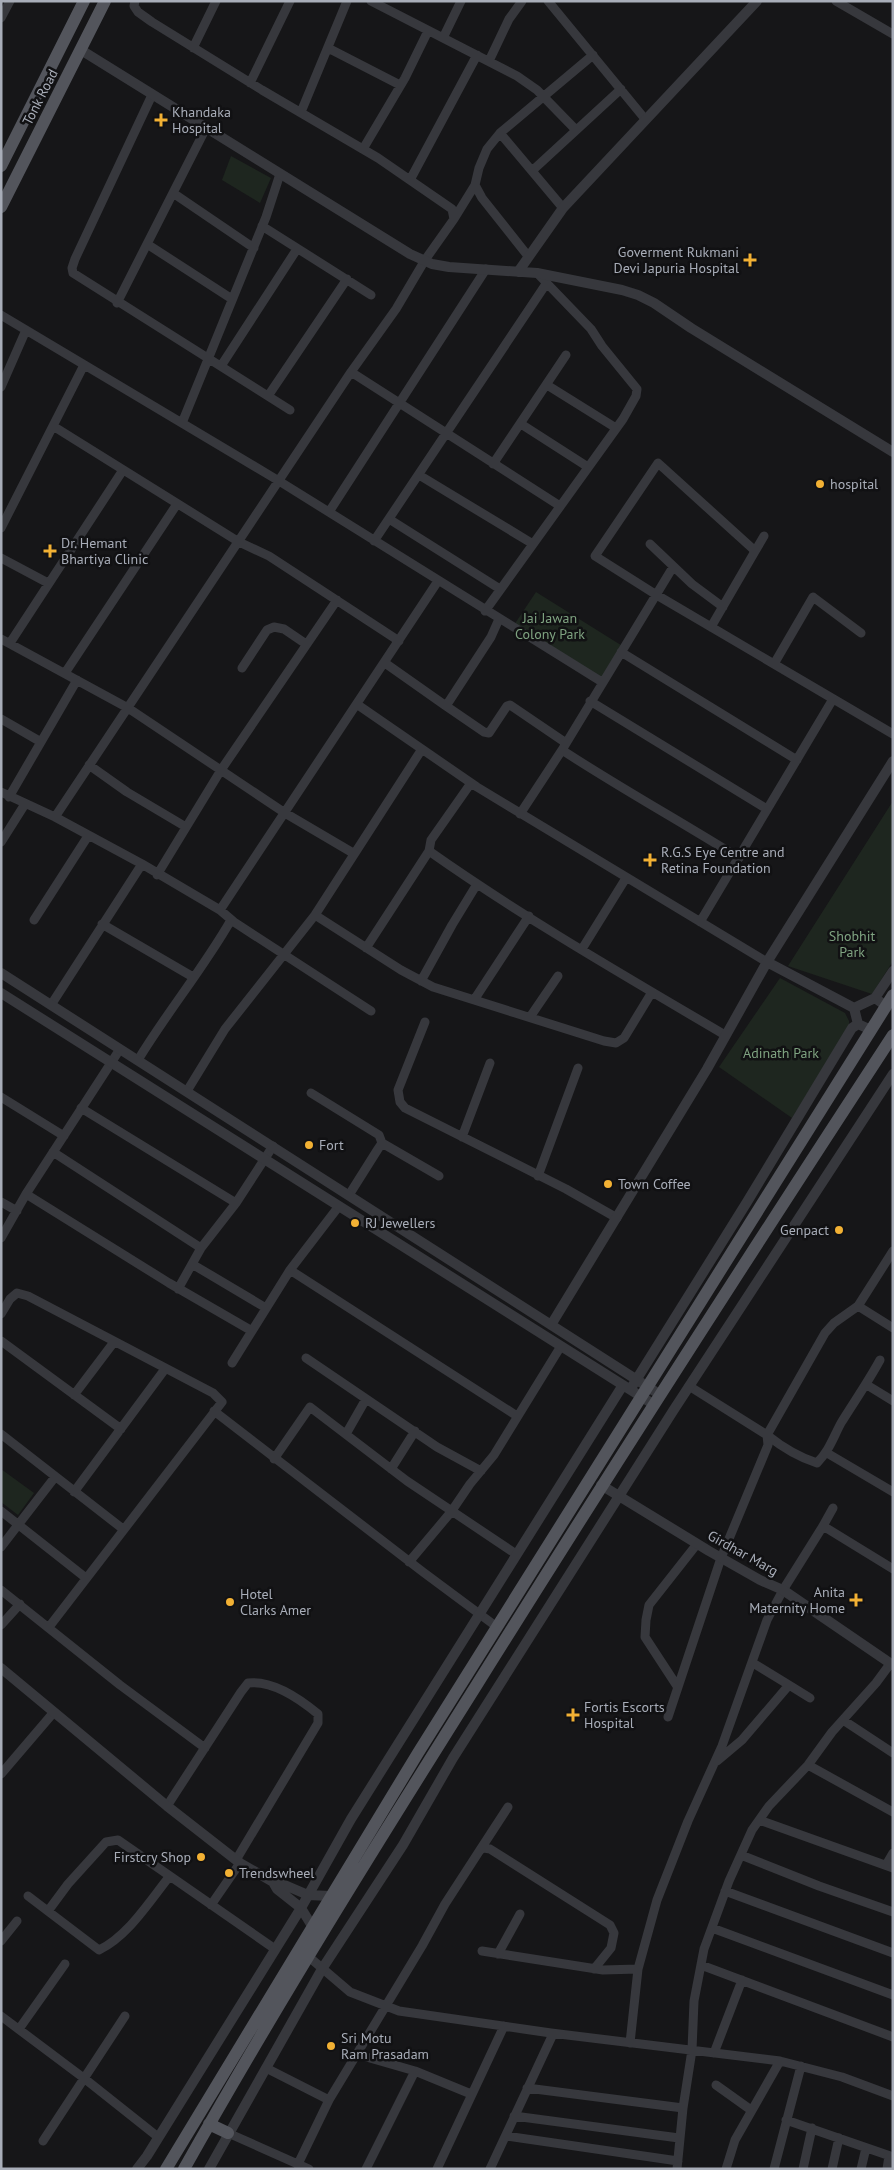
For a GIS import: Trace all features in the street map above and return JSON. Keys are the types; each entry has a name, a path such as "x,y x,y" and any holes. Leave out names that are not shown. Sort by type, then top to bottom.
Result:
{"main road":[{"name":"Tonk Road","path":"1,166 84,1"},
{"name":"Tonk Road","path":"1,207 105,1"},
{"path":"166,2169 330,1896 497,1627 635,1388 870,1030 884,1000"},
{"path":"184,2169 309,1957 601,1485 893,1035"},
{"path":"209,2124 228,2133"}],"street":[{"path":"1,18 10,1"},
{"path":"193,48 216,1"},
{"path":"250,83 290,1"},
{"path":"301,112 347,1"},
{"path":"371,1 517,76 544,97 575,129"},
{"path":"443,38 461,1"},
{"path":"489,61 509,19 522,1"},
{"path":"548,1 645,119"},
{"path":"518,272 563,208 757,1"},
{"path":"836,1 893,34"},
{"path":"132,3 138,12 193,48 363,149 410,180 452,209 454,219"},
{"path":"363,149 400,85 428,31"},
{"path":"328,48 400,85"},
{"path":"81,50 410,254 449,267 537,273 622,290 654,303 691,328 893,452"},
{"path":"410,180 477,56"},
{"path":"55,817 396,309 425,260 475,186 479,168 487,149 500,133 593,56"},
{"path":"533,170 575,129 621,89"},
{"path":"152,95 72,268 76,277 290,410"},
{"path":"117,303 206,128"},
{"path":"500,133 563,208"},
{"path":"182,423 254,248 280,174"},
{"path":"475,186 482,198 528,256"},
{"path":"174,193 254,248"},
{"path":"262,226 371,295"},
{"path":"147,244 232,299"},
{"path":"221,366 297,249"},
{"path":"329,512 486,269"},
{"path":"485,611 616,428 636,396 637,389 602,346 591,329 537,273"},
{"path":"268,396 347,279"},
{"path":"374,541 546,284"},
{"path":"1,315 279,481 485,611 602,682"},
{"path":"1,387 26,330"},
{"path":"493,464 566,354"},
{"path":"1,528 84,364"},
{"path":"352,372 560,506"},
{"path":"547,385 616,428"},
{"path":"521,424 588,467"},
{"path":"53,426 239,542 269,556 399,641"},
{"path":"754,553 753,549 658,463 595,556 655,594 893,734"},
{"path":"123,470 48,583 6,641 128,708 285,813 353,853"},
{"path":"419,475 533,544"},
{"path":"65,674 176,504"},
{"path":"389,519 500,589"},
{"path":"711,627 764,536"},
{"path":"650,544 673,567 723,607"},
{"path":"1,558 48,583"},
{"path":"520,814 564,746 673,567"},
{"path":"220,910 358,705 438,581"},
{"path":"774,664 813,597 861,633"},
{"path":"157,875 221,770 336,600"},
{"path":"446,706 491,638 499,619"},
{"path":"242,668 270,628 280,627 306,644"},
{"path":"620,652 797,760"},
{"path":"385,663 484,732 489,732 507,706 510,706 611,782 667,813 739,858"},
{"path":"77,680 41,742 5,795 55,817 142,864 157,875 220,910 231,920 371,1011"},
{"path":"700,922 833,699"},
{"path":"590,701 768,809"},
{"path":"358,705 471,783 520,814 767,962 854,1008 884,1000 884,986 893,971"},
{"path":"1,719 41,742"},
{"path":"187,1091 226,1029 315,915 353,853 422,750"},
{"path":"551,1325 708,1069 767,962 893,761"},
{"path":"89,765 127,792 186,827"},
{"path":"366,948 429,851 431,840 471,783"},
{"path":"1,842 25,804"},
{"path":"34,920 88,836"},
{"path":"429,851 528,916 726,1035"},
{"path":"51,1004 142,864"},
{"path":"582,949 626,878"},
{"path":"421,981 477,884"},
{"path":"315,915 366,948 433,987 616,1043 624,1038 652,992"},
{"path":"474,1000 528,916"},
{"path":"138,1060 193,977 215,948 231,920"},
{"path":"102,924 193,977"},
{"path":"1,972 551,1325 635,1388"},
{"path":"530,1017 558,976"},
{"path":"1,993 561,1346 656,1399"},
{"path":"854,1008 858,1024 870,1030"},
{"path":"425,1022 398,1090 400,1102 405,1108 617,1218"},
{"path":"137,2169 147,2156 301,1908 351,1819 516,1554 635,1388 852,1028 858,1024"},
{"path":"1,1238 26,1194 120,1049"},
{"path":"462,1137 490,1063"},
{"path":"538,1176 578,1068"},
{"path":"209,2169 322,1969 403,1845 453,1758 798,1216 893,1074"},
{"path":"312,1093 366,1125 379,1135 382,1142 439,1176"},
{"path":"1,1097 64,1136"},
{"path":"81,1108 236,1203"},
{"path":"349,1195 382,1142"},
{"path":"178,1289 201,1248 236,1203 273,1146"},
{"path":"53,1152 201,1248"},
{"path":"26,1194 178,1289 252,1331"},
{"path":"1,1202 16,1211"},
{"path":"232,1363 290,1270 339,1206"},
{"path":"668,1717 721,1558 768,1446 767,1435 825,1332 858,1306 893,1251"},
{"path":"192,1264 266,1308"},
{"path":"290,1270 517,1416"},
{"path":"1,1314 10,1299 17,1293 58,1311 213,1393 222,1402 48,1627"},
{"path":"858,1306 893,1328"},
{"path":"1,1341 120,1429"},
{"path":"74,1395 114,1342"},
{"path":"409,1562 494,1456 561,1346"},
{"path":"306,1358 437,1447 481,1471"},
{"path":"690,1386 767,1435 780,1446 804,1459 817,1463 827,1453 840,1424 880,1360"},
{"path":"74,1492 165,1369"},
{"path":"866,1385 893,1401"},
{"path":"346,1434 366,1399"},
{"path":"274,1458 310,1407 451,1512 516,1554"},
{"path":"214,1411 409,1562 497,1627"},
{"path":"391,1469 414,1431"},
{"path":"1,1434 124,1529"},
{"path":"827,1453 893,1492"},
{"path":"1,1547 55,1477"},
{"name":"Girdhar Marg","path":"601,1485 721,1558 760,1580 783,1590 891,1664"},
{"path":"630,2043 638,1969 657,1900 688,1821 715,1762 768,1620 783,1590 833,1508"},
{"path":"1,1511 86,1578"},
{"path":"823,1526 893,1569"},
{"path":"677,1686 645,1637 646,1620 649,1605 697,1544"},
{"path":"1,1590 150,1708 204,1748"},
{"path":"1,1625 20,1604"},
{"path":"753,1663 810,1698"},
{"path":"506,2136 677,2165 679,2138 692,2050 694,2001 701,1965 725,1891 752,1830 769,1806 808,1765 843,1720 891,1664"},
{"path":"1,1668 238,1862 273,1882 308,1895 330,1896"},
{"path":"168,1806 248,1683 260,1682 272,1686 307,1705 318,1714 318,1722 238,1862 211,1905"},
{"path":"715,1762 742,1740 789,1685"},
{"path":"1,1774 54,1712"},
{"path":"843,1720 893,1753"},
{"path":"808,1765 893,1812"},
{"path":"298,2166 329,2100 508,1807"},
{"path":"759,1820 889,1866 893,1853"},
{"path":"48,1911 68,1884 106,1842 118,1840 275,1949"},
{"path":"480,1850 490,1849 610,1925 614,1933 611,1948 594,1969"},
{"path":"741,1855 818,1886 893,1912"},
{"path":"28,1896 99,1950 109,1946 124,1931 169,1877"},
{"path":"273,1882 277,1889 301,1908 312,1926"},
{"path":"725,1891 893,1954"},
{"path":"498,1954 520,1914"},
{"path":"1,1941 17,1920"},
{"path":"712,1928 893,1995"},
{"path":"482,1952 594,1969 638,1969"},
{"path":"309,1957 350,1992 399,2011 553,2034 780,2061 842,2077 893,2096"},
{"path":"19,2029 65,1964"},
{"path":"701,1965 893,2037"},
{"path":"714,2053 742,1980"},
{"path":"1,2016 85,2079 158,2138"},
{"path":"43,2141 126,2016"},
{"path":"437,2169 504,2026"},
{"path":"490,2169 553,2034"},
{"path":"356,2054 415,2071 471,2094"},
{"path":"726,2169 735,2140 780,2061"},
{"path":"774,2169 800,2066"},
{"path":"266,2068 329,2100"},
{"path":"366,2169 415,2071"},
{"path":"716,2085 751,2110"},
{"path":"527,2088 683,2108"},
{"path":"514,2116 679,2138"},
{"path":"786,2120 891,2157 887,2169"},
{"path":"803,2169 812,2128"},
{"path":"228,2133 298,2166 309,2169"},
{"path":"832,2169 839,2138"},
{"path":"861,2169 866,2148"}],"green space":[{"path":"231,156 271,178 260,203 222,180"},
{"name":"Jai Jawan Colony Park","path":"536,592 624,647 602,682 512,628"},
{"name":"Shobhit Park","path":"893,801 893,961 872,994 788,966"},
{"name":"Adinath Park","path":"780,978 845,1013 849,1021 849,1027 792,1118 719,1067"},
{"path":"1,1469 34,1493 18,1515 1,1502"}],"place":[{"name":"Khandaka Hospital","path":"161,120"},
{"name":"Goverment Rukmani Devi Japuria Hospital","path":"750,260"},
{"name":"hospital","path":"820,484"},
{"name":"Dr. Hemant Bhartiya Clinic","path":"50,551"},
{"name":"R.G.S Eye Centre and Retina Foundation","path":"650,860"},
{"name":"Fort","path":"309,1145"},
{"name":"Town Coffee","path":"608,1184"},
{"name":"RJ Jewellers","path":"355,1223"},
{"name":"Genpact","path":"839,1230"},
{"name":"Anita Maternity Home","path":"856,1600"},
{"name":"Hotel Clarks Amer","path":"230,1602"},
{"name":"Fortis Escorts Hospital","path":"573,1715"},
{"name":"Firstcry Shop","path":"201,1857"},
{"name":"Trendswheel","path":"229,1873"},
{"name":"Sri Motu Ram Prasadam","path":"331,2046"}]}
